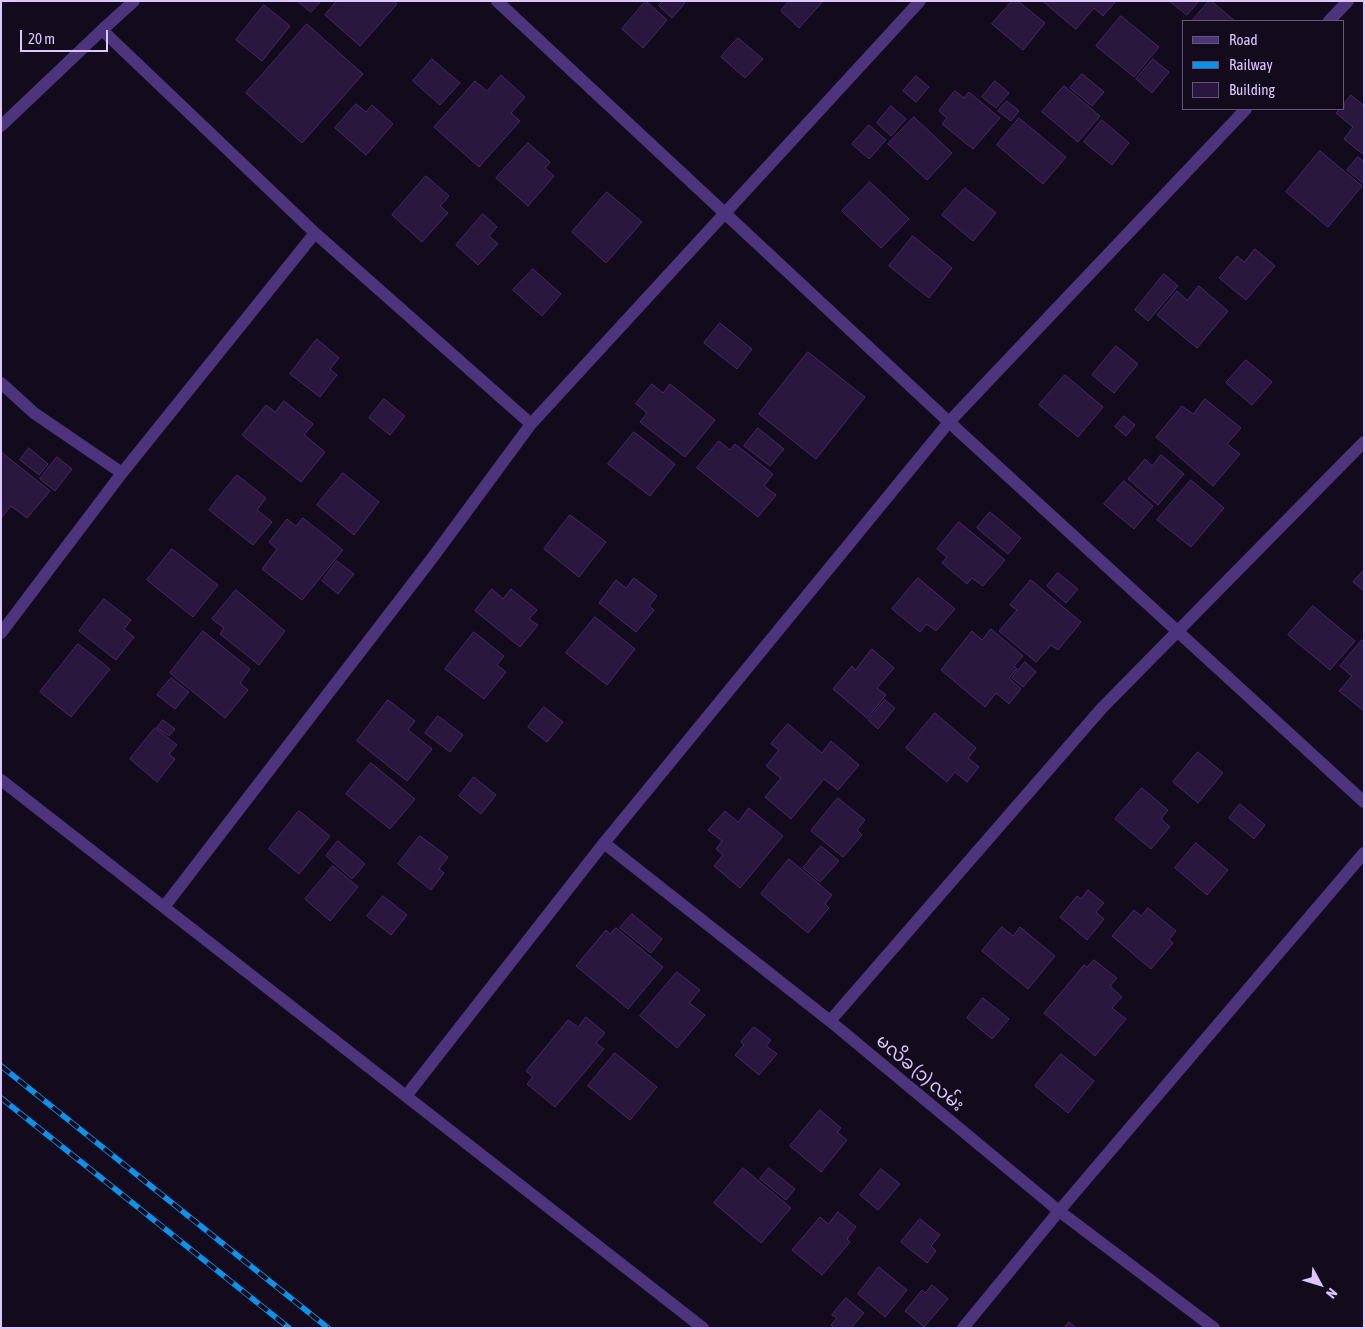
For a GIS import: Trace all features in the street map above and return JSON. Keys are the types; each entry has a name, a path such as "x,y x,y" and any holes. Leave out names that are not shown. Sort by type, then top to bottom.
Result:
{"street":[{"path":"1,126 134,1"},
{"path":"497,1 949,422 1364,802"},
{"path":"164,907 434,557 531,424 920,1"},
{"path":"1330,20 1348,1"},
{"path":"102,30 315,232 531,424"},
{"path":"406,1096 604,842 949,422 1245,110"},
{"path":"1,633 122,473 315,232"},
{"path":"1,382 34,412 122,473"},
{"path":"830,1021 1102,708 1364,442"},
{"path":"1,780 703,1328"},
{"name":"မလိခ (၁) လမ်း","path":"604,842 830,1021 1059,1211 1214,1328"},
{"path":"963,1328 1059,1211 1364,853"}],"building":[{"path":"298,1 321,1 311,12"},
{"path":"337,1 393,1 397,4 360,46 325,15"},
{"path":"646,1 667,20 643,48 622,29"},
{"path":"663,1 683,1 685,3 672,18 659,6"},
{"path":"789,1 823,1 799,28 781,11"},
{"path":"1012,1 1018,1 1045,23 1023,50 992,24"},
{"path":"1043,1 1116,1 1103,16 1094,8 1076,29"},
{"path":"1170,1 1199,1 1187,15"},
{"path":"1211,1 1234,20 1193,20"},
{"path":"264,5 290,26 262,61 236,40"},
{"path":"1121,16 1159,47 1134,77 1096,46"},
{"path":"307,24 363,74 302,143 246,93"},
{"path":"738,38 763,59 745,78 721,57"},
{"path":"432,59 460,83 440,105 413,81"},
{"path":"1153,59 1169,72 1152,93 1136,79"},
{"path":"1082,74 1104,92 1092,106 1070,88"},
{"path":"501,75 525,97 511,113 520,121 479,167 434,127 475,81 487,91"},
{"path":"916,76 929,87 916,102 903,91"},
{"path":"995,81 1009,93 996,108 982,97"},
{"path":"1064,86 1100,116 1078,142 1042,112"},
{"path":"955,91 964,98 969,92 1000,118 973,149 942,124 947,118 939,111"},
{"path":"1351,95 1364,106 1364,155 1344,139 1353,127 1336,113 1339,110 1345,110 1345,103"},
{"path":"1007,101 1019,111 1011,121 998,111"},
{"path":"356,104 366,112 372,105 393,124 366,155 335,128"},
{"path":"891,106 906,119 891,136 877,123"},
{"path":"914,117 952,153 927,180 888,144"},
{"path":"1019,118 1066,157 1043,184 997,145"},
{"path":"1102,120 1129,143 1112,165 1084,142"},
{"path":"869,125 886,140 869,159 852,144"},
{"path":"528,143 550,162 545,168 554,176 528,206 496,178"},
{"path":"1320,151 1362,186 1328,227 1286,192"},
{"path":"1358,157 1364,162 1364,184 1347,170"},
{"path":"426,176 449,196 440,206 448,213 422,242 392,215"},
{"path":"870,182 909,219 881,248 842,211"},
{"path":"965,188 996,213 973,241 942,215"},
{"path":"607,192 642,222 606,263 572,232"},
{"path":"483,214 497,227 489,236 498,244 478,265 456,245"},
{"path":"913,236 952,268 929,298 889,266"},
{"path":"1255,249 1275,266 1246,300 1219,278 1237,256 1244,262"},
{"path":"533,269 561,294 542,316 513,290"},
{"path":"1164,274 1178,286 1148,321 1135,310"},
{"path":"1199,286 1228,311 1197,348 1157,315 1177,291 1187,300"},
{"path":"720,323 752,349 737,369 704,343"},
{"path":"317,339 339,358 330,369 337,375 320,397 290,374"},
{"path":"1116,346 1138,364 1114,393 1092,375"},
{"path":"808,352 865,397 816,459 759,414"},
{"path":"1246,360 1272,382 1252,405 1226,383"},
{"path":"1065,375 1103,407 1078,437 1039,405"},
{"path":"652,384 663,393 670,384 715,420 685,457 640,422 647,413 636,404"},
{"path":"384,399 405,416 390,435 369,418"},
{"path":"1205,399 1241,428 1227,444 1240,454 1213,486 1156,437 1182,406 1193,414"},
{"path":"284,401 313,424 304,435 325,452 301,482 242,435 266,405 275,412"},
{"path":"1124,416 1135,425 1126,436 1115,427"},
{"path":"758,428 784,449 770,466 744,446"},
{"path":"634,432 675,464 650,496 608,464"},
{"path":"719,441 730,450 735,444 773,474 764,486 776,495 758,517 697,468"},
{"path":"29,448 48,464 39,475 20,460"},
{"path":"1,452 50,491 27,518 11,506 1,518"},
{"path":"1161,455 1184,474 1158,505 1128,479 1145,459 1152,466"},
{"path":"57,457 72,469 55,491 40,479"},
{"path":"343,473 379,502 354,535 317,505"},
{"path":"237,475 266,498 257,510 272,522 253,545 209,510"},
{"path":"1191,480 1224,508 1191,547 1157,520"},
{"path":"1124,481 1153,506 1134,529 1104,504"},
{"path":"990,512 1021,538 1008,554 977,528"},
{"path":"570,515 606,542 579,577 544,549"},
{"path":"303,518 343,550 302,600 262,569 277,549 269,542 287,519 296,526"},
{"path":"959,522 1005,560 983,586 972,578 967,584 942,563 947,557 937,549"},
{"path":"172,549 218,585 193,617 147,580"},
{"path":"337,561 354,574 338,594 322,581"},
{"path":"1364,570 1364,591 1353,582"},
{"path":"1058,573 1078,589 1066,603 1047,586"},
{"path":"634,578 657,596 649,606 654,610 636,632 599,603 616,580 626,588"},
{"path":"918,578 955,609 936,631 927,624 920,632 892,609"},
{"path":"1031,580 1081,622 1058,650 1051,645 1036,662 999,631 1017,610 1010,605"},
{"path":"492,589 503,599 511,589 537,610 529,619 538,625 520,647 475,611"},
{"path":"236,590 285,631 259,665 220,634 224,628 212,619"},
{"path":"104,599 131,620 124,629 134,637 116,660 79,631"},
{"path":"1313,606 1355,641 1330,670 1288,635"},
{"path":"595,617 635,649 607,685 566,653"},
{"path":"991,629 1023,656 1014,666 1017,669 1009,678 1021,689 1009,704 996,693 985,707 941,670 972,631 982,640"},
{"path":"203,631 250,669 240,683 248,690 225,718 170,673"},
{"path":"474,632 504,656 497,665 506,672 484,699 445,669"},
{"path":"1362,640 1364,642 1364,711 1339,691 1352,676 1340,666"},
{"path":"78,644 110,669 71,717 40,692"},
{"path":"872,649 894,668 877,688 886,695 867,718 833,689 852,666 855,670"},
{"path":"1025,662 1036,672 1023,687 1012,678"},
{"path":"171,678 189,692 175,709 157,695"},
{"path":"388,700 415,721 408,730 432,749 407,781 357,741"},
{"path":"885,700 895,708 878,729 868,720"},
{"path":"544,707 563,722 547,742 528,727"},
{"path":"935,713 976,748 968,758 979,767 967,782 955,772 947,782 906,748"},
{"path":"438,716 463,735 450,752 425,733"},
{"path":"163,720 175,729 169,736 157,728"},
{"path":"788,724 822,753 831,741 859,765 838,790 824,779 791,819 765,797 781,778 766,766 779,750 771,744"},
{"path":"155,728 177,745 169,754 175,759 157,782 130,759"},
{"path":"1198,752 1223,773 1198,803 1173,782"},
{"path":"371,763 415,799 390,829 346,794"},
{"path":"474,777 496,795 481,814 459,796"},
{"path":"1142,788 1168,810 1161,819 1170,827 1151,849 1115,819"},
{"path":"838,798 865,820 857,830 862,835 843,857 811,831"},
{"path":"1240,804 1265,825 1254,839 1229,818"},
{"path":"749,808 783,836 740,888 714,866 723,855 716,849 722,841 708,830 725,811 738,822"},
{"path":"299,811 330,836 299,874 269,849"},
{"path":"420,836 448,857 439,869 444,873 431,890 398,864"},
{"path":"338,841 365,864 352,879 326,856"},
{"path":"1196,843 1228,870 1207,895 1175,868"},
{"path":"821,846 839,861 820,882 803,868"},
{"path":"789,859 832,895 825,904 829,908 808,933 761,894"},
{"path":"333,866 358,887 330,921 305,899"},
{"path":"1088,890 1104,903 1096,912 1104,919 1087,940 1060,917 1077,896 1081,899"},
{"path":"383,896 407,915 391,935 367,916"},
{"path":"1148,908 1176,931 1169,940 1173,943 1151,969 1112,936 1134,910 1141,916"},
{"path":"632,914 662,939 651,953 620,928"},
{"path":"1002,927 1013,936 1020,927 1055,956 1028,989 982,951"},
{"path":"616,928 663,967 628,1009 576,966 606,930 610,934"},
{"path":"1094,960 1117,978 1110,986 1122,997 1112,1008 1126,1019 1095,1056 1044,1013 1084,965 1087,967"},
{"path":"677,972 700,990 689,1003 705,1015 677,1048 640,1016"},
{"path":"983,998 1009,1019 992,1039 967,1018"},
{"path":"586,1017 605,1033 596,1043 604,1049 555,1107 527,1084 533,1077 526,1071 568,1020 578,1027"},
{"path":"754,1027 771,1040 766,1046 777,1054 759,1075 735,1055 744,1045 741,1042"},
{"path":"615,1053 657,1087 630,1120 588,1086"},
{"path":"1061,1054 1094,1081 1068,1113 1035,1086"},
{"path":"820,1110 841,1128 837,1132 847,1140 821,1172 790,1146"},
{"path":"743,1168 791,1208 761,1243 714,1203"},
{"path":"769,1168 795,1189 786,1200 760,1179"},
{"path":"881,1169 900,1184 878,1210 860,1195"},
{"path":"838,1212 856,1227 847,1239 850,1242 822,1275 792,1250 820,1217 828,1224"},
{"path":"920,1219 940,1235 931,1246 936,1251 927,1263 901,1242"},
{"path":"879,1267 907,1290 885,1317 858,1294"},
{"path":"932,1285 948,1299 924,1327 905,1311 922,1290 925,1293"},
{"path":"846,1298 864,1313 851,1328 834,1328 831,1325 837,1318 832,1315"},
{"path":"1069,1322 1076,1328 1065,1328"}],"railway":[{"path":"1,1066 328,1328"},
{"path":"1,1098 289,1328"}]}
